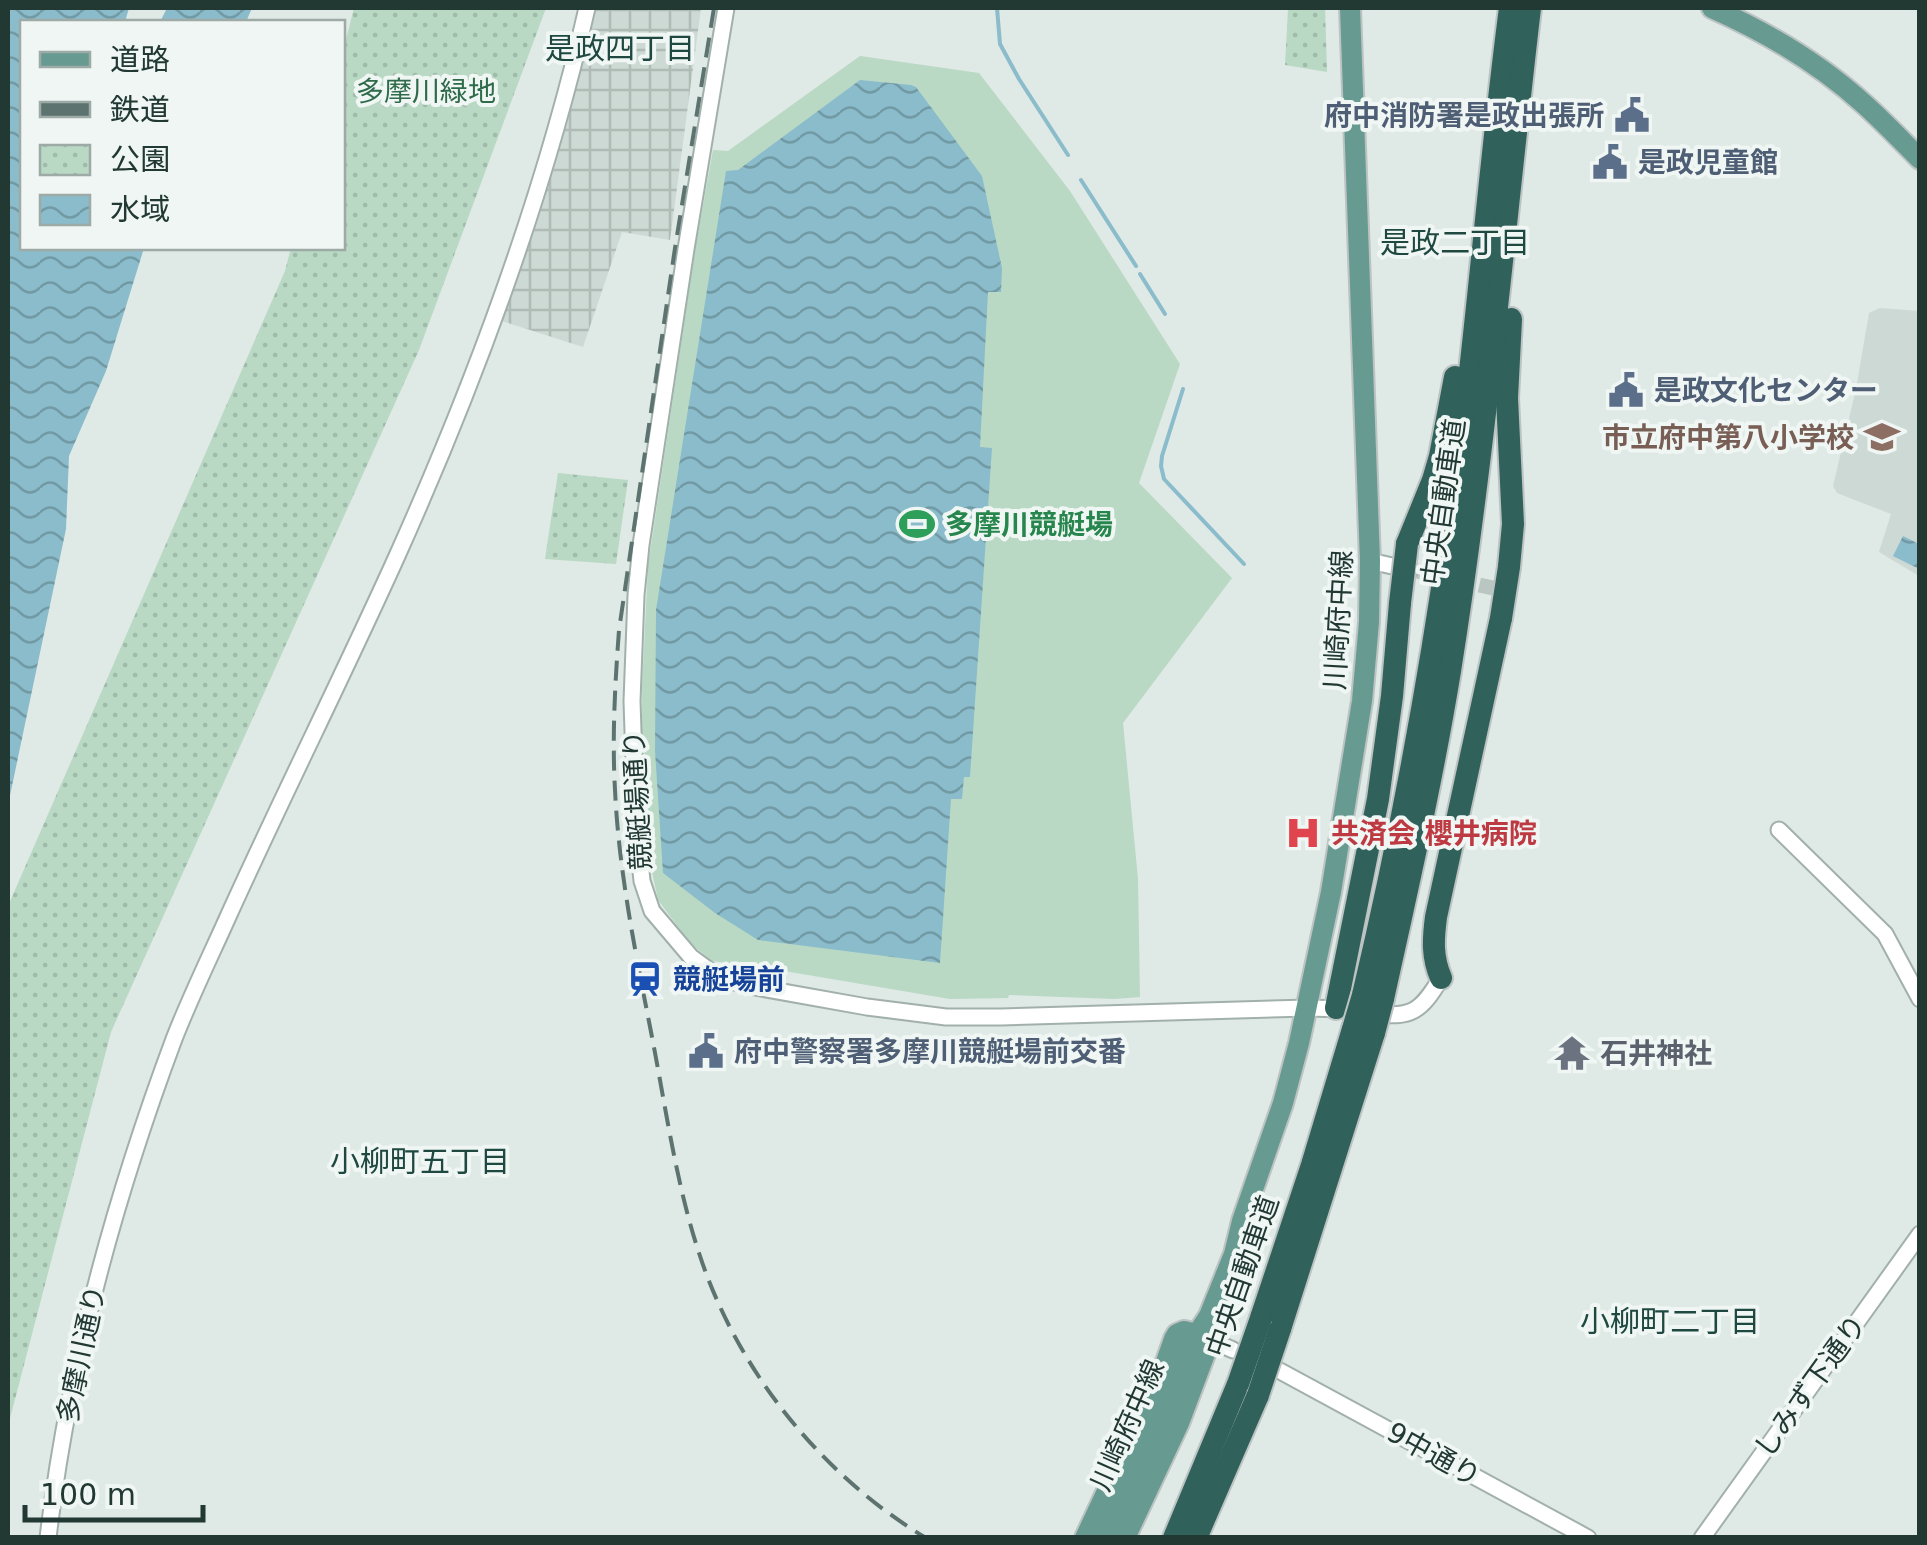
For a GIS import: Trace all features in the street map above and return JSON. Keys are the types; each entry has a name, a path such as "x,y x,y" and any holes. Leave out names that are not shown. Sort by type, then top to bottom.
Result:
{"highway":[{"path":"1338,997 1378,800 1407,544 1433,480 1446,426 1519,16"},
{"path":"1441,978 1432,942 1436,917 1510,567 1513,524 1508,369 1519,16"},
{"name":"中央自動車道","path":"1196,1538 1271,1323 1364,1031 1426,807 1450,668 1497,316 1519,16"},
{"name":"中央自動車道","path":"1174,1538 1248,1389"}],"main road":[{"name":"川崎府中線","path":"1106,1538 1240,1256 1242,1220 1282,1102 1308,1008 1362,700 1370,561 1350,8"},
{"path":"1712,8 1824,71 1920,159"},
{"path":"1085,1538 1161,1376 1176,1334 1184,1331 1204,1337 1178,1422 1125,1538"}],"street":[{"name":"多摩川通り","path":"48,1538 69,1403 91,1301 139,1136 176,1034 398,555 469,384 524,229 587,8"},
{"name":"競艇場通り","path":"726,8 686,249 636,595 632,725 636,821 642,880 652,910 691,956 727,980 946,1017 1308,1008 1338,997 1390,1016 1420,1008 1441,978"},
{"path":"1370,561 1412,570"},
{"path":"1493,588 1516,594"},
{"path":"1779,830 1885,934 1920,999"},
{"name":"しみず下通り","path":"1702,1538 1920,1234"},
{"path":"1204,1337 1233,1350"},
{"name":"9中通り","path":"1280,1371 1588,1538"}],"shaded area":[{"path":"594,8 701,8 670,240 622,232 583,347 502,321 574,91"},
{"name":"市立府中第八小学校","path":"1880,308 1919,311 1919,576 1879,552 1891,514 1837,493 1833,486 1869,313"}],"green space":[{"name":"多摩川緑地","path":"354,8 546,8 419,350 111,1032 8,1426 8,906 285,271 290,250 345,250 345,43"},
{"path":"1325,8 1327,72 1285,65 1288,10"},
{"name":"多摩川競艇場","path":"860,56 979,73 1070,191 1180,364 1139,483 1232,578 1123,723 1138,879 1140,997 1009,995 950,999 712,961 690,943 658,900 649,857 642,749 648,566 713,150 728,151"},
{"path":"558,473 628,480 616,564 545,559"}],"water":[{"path":"8,8 129,8 126,20 20,20 20,250 143,250 106,371 69,456 66,529 8,805"},
{"path":"167,8 252,8 247,20 161,20"},
{"path":"860,80 916,87 982,176 1002,268 1001,292 988,292 980,447 992,448 970,777 964,777 962,799 951,799 940,963 758,940 663,873 655,751 656,610 726,171 738,170"},
{"path":"1903,536 1919,544 1919,569 1893,556"}],"waterway":[{"path":"997,8 1000,44 1068,155"},
{"path":"1081,180 1136,266"},
{"path":"1140,274 1165,314"},
{"path":"1183,389 1162,456 1164,479 1244,564"}],"tunnel":[{"path":"1412,570 1493,588"}],"railway":[{"path":"714,8 619,630 614,770 624,883 678,1173 691,1227 715,1296 760,1378 818,1451 851,1483 926,1538"}],"place":[{"name":"府中消防署是政出張所","path":"1632,115"},
{"name":"是政児童館","path":"1610,162"},
{"name":"是政文化センター","path":"1626,390"},
{"name":"市立府中第八小学校","path":"1882,437"},
{"name":"多摩川競艇場","path":"917,524"},
{"name":"共済会 櫻井病院","path":"1303,833"},
{"name":"競艇場前","path":"645,979"},
{"name":"府中警察署多摩川競艇場前交番","path":"706,1051"},
{"name":"石井神社","path":"1572,1053"}],"district":[{"name":"是政四丁目","path":"620,49"},
{"name":"是政二丁目","path":"1455,243"},
{"name":"小柳町五丁目","path":"420,1162"},
{"name":"小柳町二丁目","path":"1670,1322"}]}
